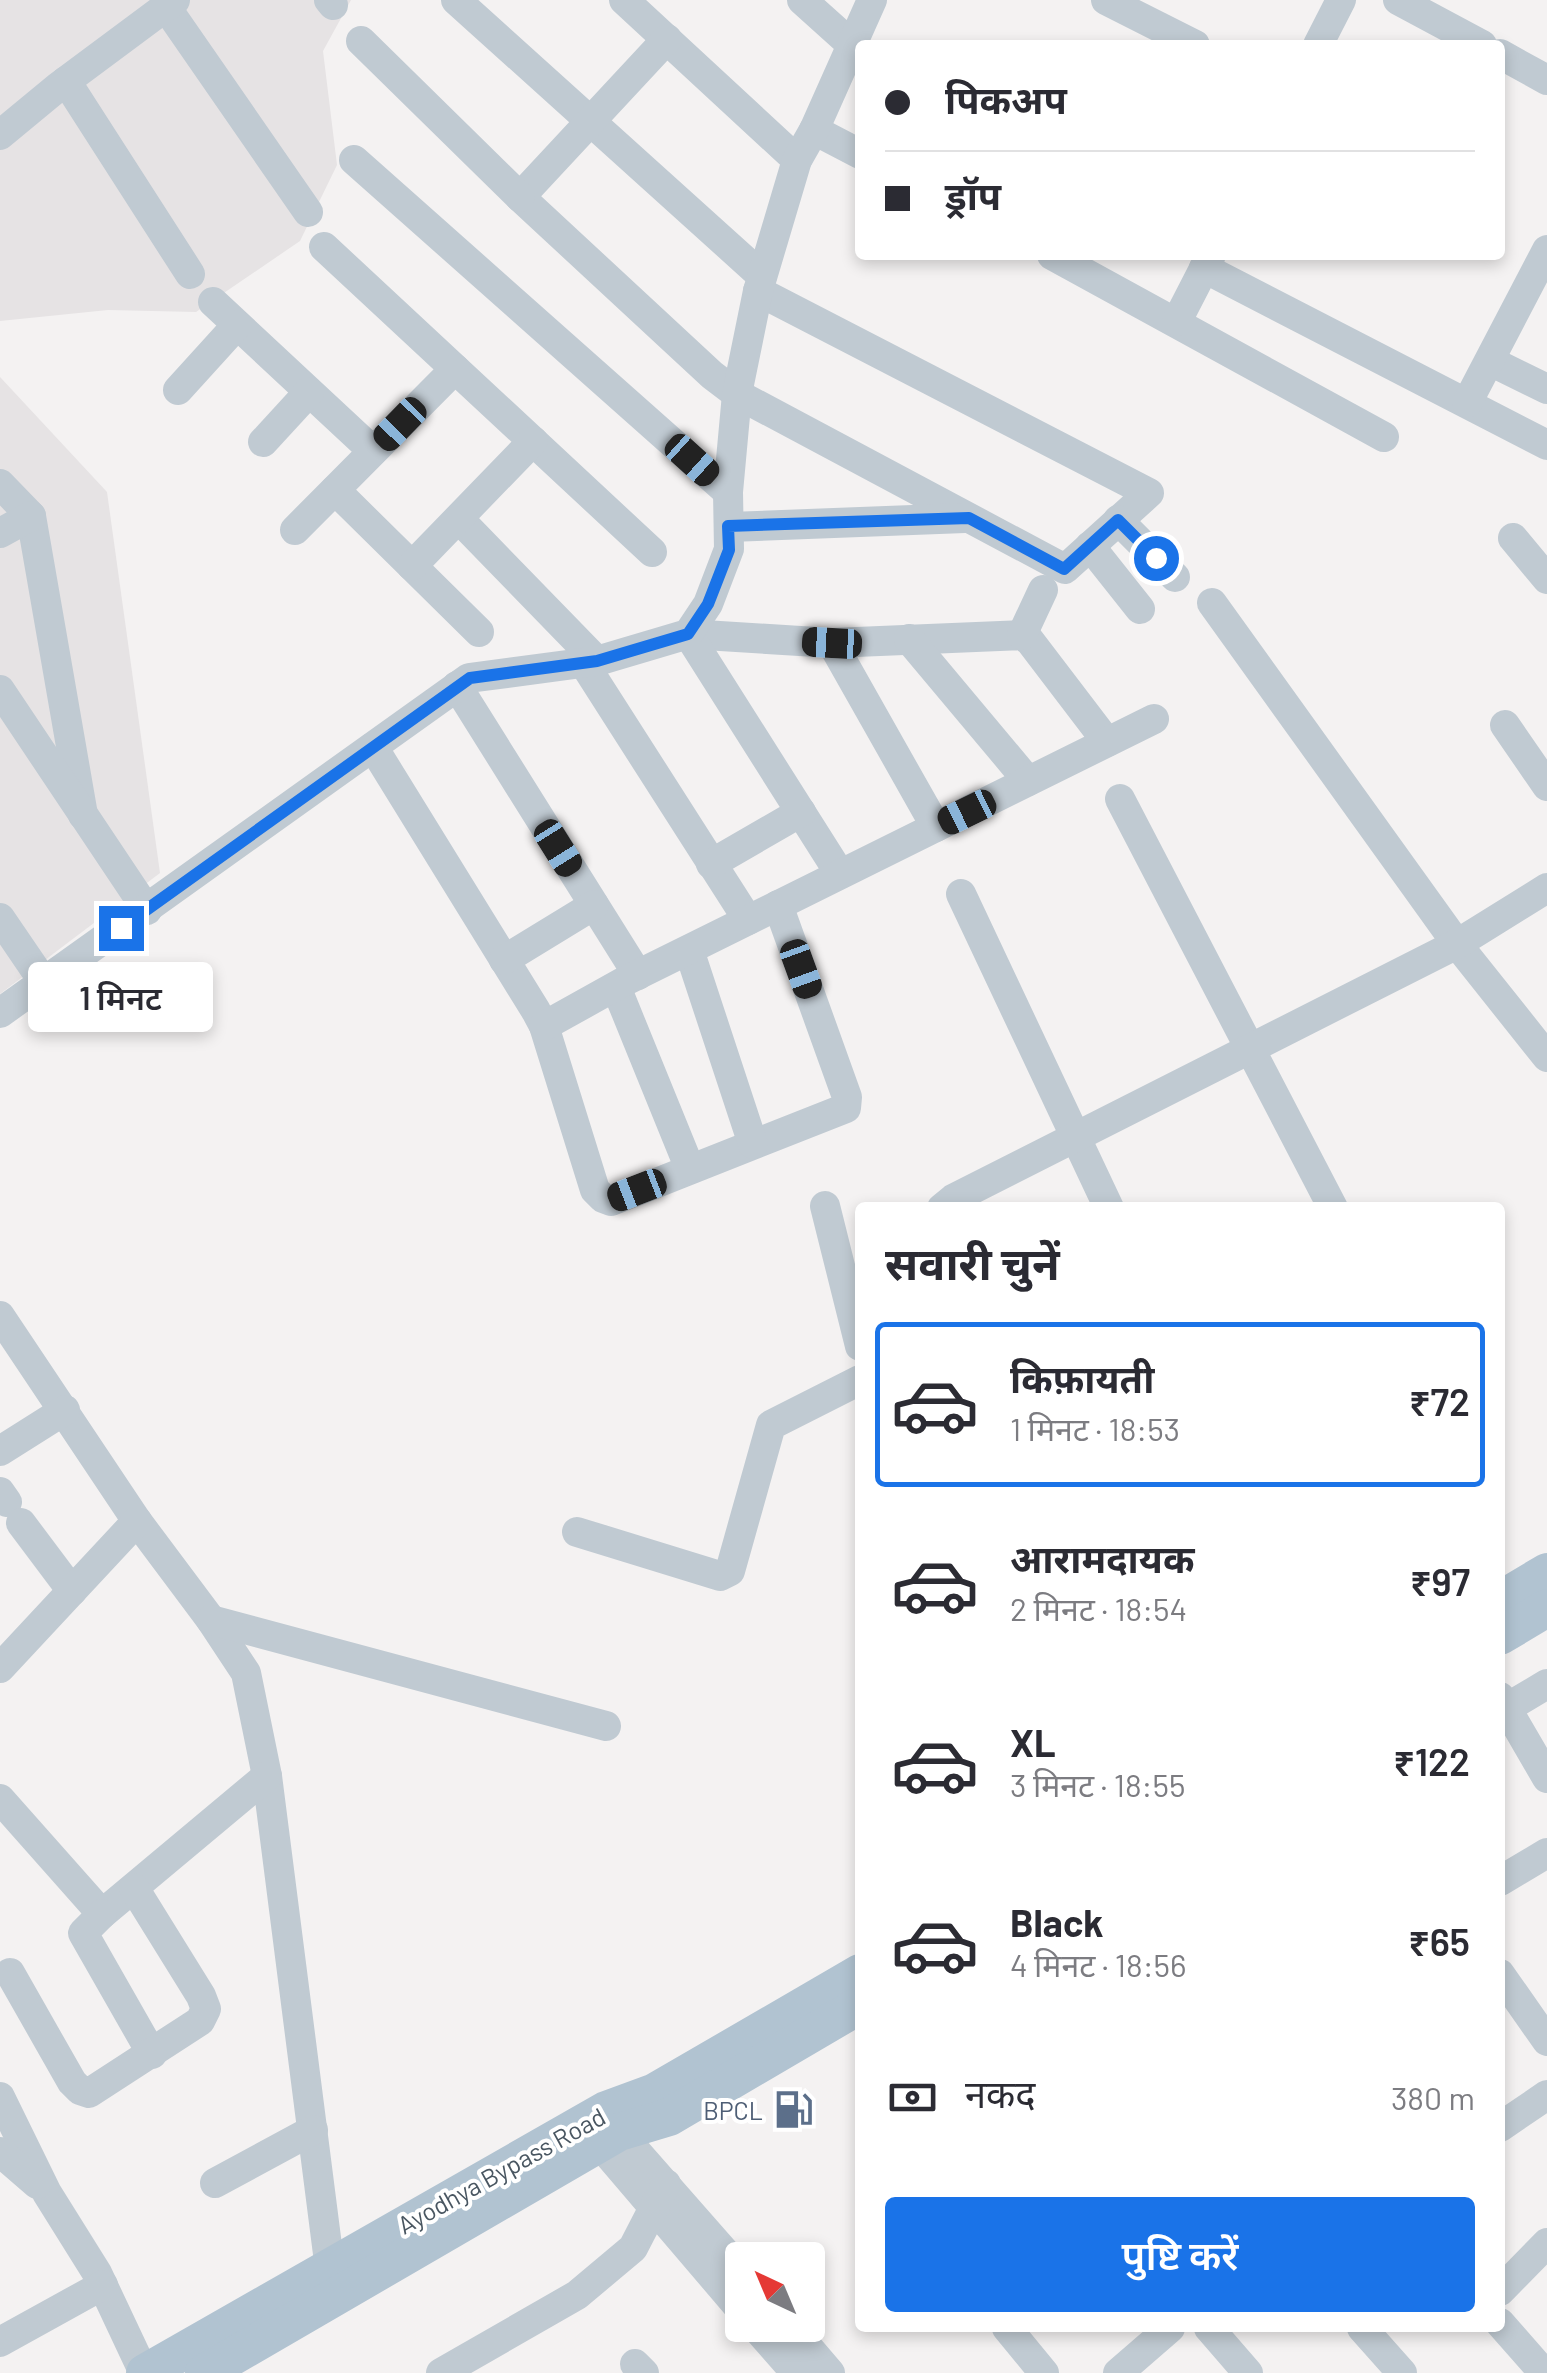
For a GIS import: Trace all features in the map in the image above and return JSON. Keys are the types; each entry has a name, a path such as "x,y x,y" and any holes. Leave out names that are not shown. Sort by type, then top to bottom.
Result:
{"main road":[{"path":"1505,1597 1547,1572"},
{"path":"1505,1633 1547,1608"},
{"name":"Ayodhya Bypass Road","path":"144,2373 331,2282 601,2128 655,2092 855,1976"},
{"name":"Ayodhya Bypass Road","path":"601,2128 669,2117 855,2008"},
{"name":"Ayodhya Bypass Road","path":"204,2373 331,2282"}],"street":[{"path":"361,41 520,198 737,394 1064,569 1148,493 760,284 590,121 456,0"},
{"path":"624,0 797,160"},
{"path":"802,0 852,45"},
{"path":"688,634 708,604 729,550 728,492 737,394 760,284 797,160 872,0"},
{"path":"1106,0 1185,40"},
{"path":"1321,40 1341,0"},
{"path":"1398,0 1473,40"},
{"path":"0,135 171,3 308,212"},
{"path":"520,198 667,39"},
{"path":"1505,57 1547,80"},
{"path":"66,82 190,274"},
{"path":"814,130 855,151"},
{"path":"354,160 728,492"},
{"path":"324,247 652,552"},
{"path":"1467,404 1547,250"},
{"path":"1061,260 1384,438"},
{"path":"1177,321 1208,261 1547,445"},
{"path":"213,302 373,451"},
{"path":"178,390 238,325"},
{"path":"1490,361 1547,389"},
{"path":"295,530 454,369"},
{"path":"262,442 308,392"},
{"path":"412,566 533,441"},
{"path":"0,484 31,516 83,815"},
{"path":"335,490 479,632"},
{"path":"0,533 31,516"},
{"path":"728,526 969,518"},
{"path":"459,519 590,662 748,920"},
{"path":"1118,520 1176,577"},
{"path":"1513,538 1547,580"},
{"path":"1090,546 1140,608"},
{"path":"1022,635 1043,590"},
{"path":"1212,603 1457,944 1547,1056"},
{"path":"688,634 840,874"},
{"path":"0,1013 470,678 590,662 688,634 832,643 1022,635 1108,742"},
{"path":"909,639 1028,781"},
{"path":"832,643 936,826"},
{"path":"457,686 594,905 627,981 690,1170"},
{"path":"0,690 147,910"},
{"path":"544,1026 1154,719"},
{"path":"1504,725 1547,786"},
{"path":"373,747 544,1026 595,1190 603,1198 611,1200 846,1108 847,1098 778,905"},
{"path":"1120,799 1331,1202"},
{"path":"712,864 801,812"},
{"path":"949,1202 1457,944 1547,888"},
{"path":"961,894 1106,1202"},
{"path":"504,960 594,905"},
{"path":"0,918 44,981"},
{"path":"689,950 753,1144"},
{"path":"825,1206 855,1326"},
{"path":"0,1316 137,1521 246,1674 267,1776 331,2282"},
{"path":"577,1532 720,1576 730,1572 771,1425 855,1383"},
{"path":"0,1451 65,1410"},
{"path":"9,1506 72,1591"},
{"path":"0,1668 137,1521"},
{"path":"211,1620 606,1726"},
{"path":"1505,1705 1547,1684"},
{"path":"1505,1711 1547,1778"},
{"path":"152,2054 83,1932 267,1776"},
{"path":"0,1799 102,1914"},
{"path":"1505,1879 1547,1852"},
{"path":"10,1973 80,2090 89,2093 152,2054 200,2021 206,2009 134,1888"},
{"path":"1505,1981 1547,2040"},
{"path":"1505,2124 1547,2095"},
{"path":"0,2097 47,2193 103,2285 144,2373"},
{"path":"601,2128 660,2196 725,2287"},
{"path":"215,2183 313,2130"},
{"path":"0,2152 47,2193"},
{"path":"660,2196 725,2256"},
{"path":"442,2373 577,2295 633,2248 660,2196"},
{"path":"1505,2286 1547,2243"},
{"path":"0,2342 103,2285"},
{"path":"1505,2329 1544,2373"},
{"path":"1010,2332 1044,2373"},
{"path":"1118,2373 1165,2332"},
{"path":"1212,2332 1248,2373"},
{"path":"1366,2332 1402,2373"},
{"path":"769,2342 796,2373"},
{"path":"803,2342 830,2373"}],"shaded area":[{"path":"0,0 351,0 323,51 337,165 300,241 196,312 108,310 0,321"},
{"path":"0,377 107,492 160,873 0,994"}],"place":[{"name":"BPCL","path":"793,2110"}],"route":[{"path":"121,928 470,678 597,661 688,634 708,604 729,550 728,526 969,518 1064,569 1118,520 1156,558"}]}
